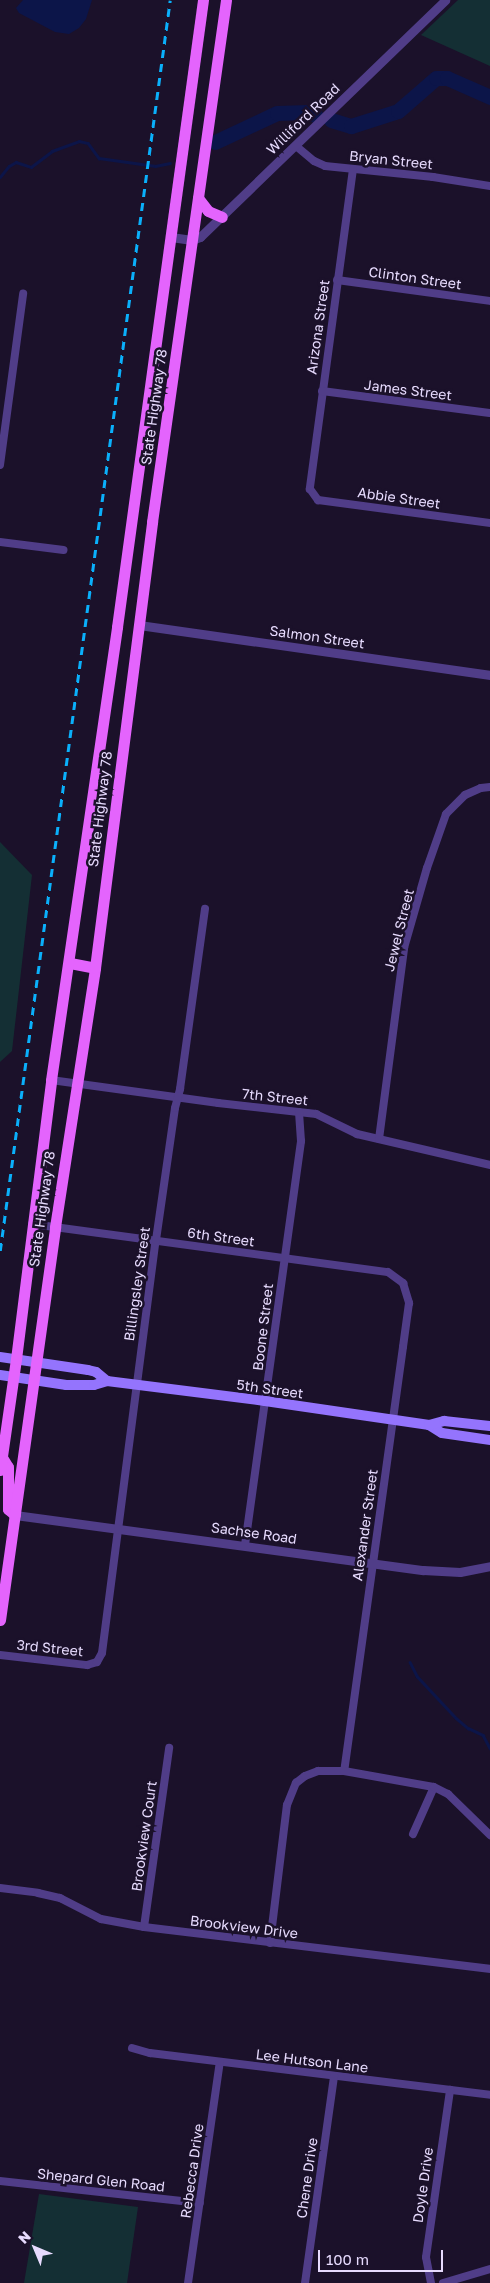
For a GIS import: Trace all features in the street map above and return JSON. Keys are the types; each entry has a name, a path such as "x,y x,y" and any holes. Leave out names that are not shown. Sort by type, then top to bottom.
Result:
{"main road":[{"name":"State Highway 78","path":"0,1470 14,1377 51,1080 70,963 203,0"},
{"name":"State Highway 78","path":"0,1620 55,1227 95,968 139,625 226,0"},
{"path":"198,198 208,210 222,217"},
{"path":"70,963 95,968"},
{"name":"5th Street","path":"0,1357 88,1370 96,1372 107,1381"},
{"name":"5th Street","path":"0,1375 94,1385 107,1381 430,1425 444,1421 490,1426"},
{"name":"5th Street","path":"430,1425 442,1433 490,1440"},
{"path":"2,1458 8,1467 8,1508 15,1515"}],"street":[{"name":"Williford Road","path":"192,240 200,237 222,217 446,0"},
{"name":"Bryan Street","path":"296,146 314,161 325,166 433,177 490,186"},
{"name":"Arizona Street","path":"310,489 353,169"},
{"path":"171,237 192,240"},
{"name":"Clinton Street","path":"337,280 490,301"},
{"path":"0,465 23,294"},
{"name":"James Street","path":"322,391 490,413"},
{"name":"Abbie Street","path":"310,489 318,500 490,523"},
{"path":"0,542 63,550"},
{"name":"Salmon Street","path":"139,625 490,675"},
{"name":"Jewel Street","path":"378,1139 404,948 428,868 446,814 465,795 481,788 490,787"},
{"name":"Billingsley Street","path":"97,1662 102,1653 116,1529 156,1240 205,909"},
{"name":"7th Street","path":"51,1080 316,1114 356,1134 490,1165"},
{"name":"Boone Street","path":"245,1545 301,1141 299,1112"},
{"name":"6th Street","path":"32,1224 388,1272 403,1284"},
{"name":"Alexander Street","path":"344,1771 408,1303 403,1284"},
{"name":"Sachse Road","path":"15,1515 245,1545 372,1564 460,1572 490,1566"},
{"name":"3rd Street","path":"0,1654 87,1665 97,1662"},
{"name":"Brookview Court","path":"144,1927 170,1748"},
{"path":"270,1944 287,1805 296,1783 305,1776 318,1771 344,1771 434,1787 448,1794 490,1835"},
{"path":"413,1834 434,1787"},
{"name":"Brookview Drive","path":"0,1888 38,1892 60,1898 101,1919 144,1927 270,1944 490,1969"},
{"name":"Lee Hutson Lane","path":"132,2048 150,2053 490,2095"},
{"name":"Rebecca Drive","path":"188,2283 220,2062"},
{"name":"Chene Drive","path":"305,2283 334,2076"},
{"name":"Doyle Drive","path":"431,2283 426,2257 450,2090"},
{"name":"Shepard Glen Road","path":"0,2182 200,2203"},
{"path":"443,2283 490,2268"}],"green space":[{"path":"458,0 490,0 490,66 421,35"},
{"path":"0,842 32,875 12,1051 0,1062"},
{"path":"39,2194 138,2207 127,2283 24,2283"}],"shaded area":[{"path":"23,0 92,0 86,19 79,28 69,34 55,32 19,13 16,8"}],"waterway":[{"path":"331,120 351,126 398,111 436,78 447,78 490,97"},
{"path":"215,142 277,113 308,112 315,115"},
{"path":"0,177 9,166 16,162 31,167 52,151 79,141 88,143 99,158 155,166 170,163"},
{"path":"410,1662 417,1676 456,1718 468,1728 483,1735 490,1748"}],"railway":[{"path":"0,1251 170,0"}]}
